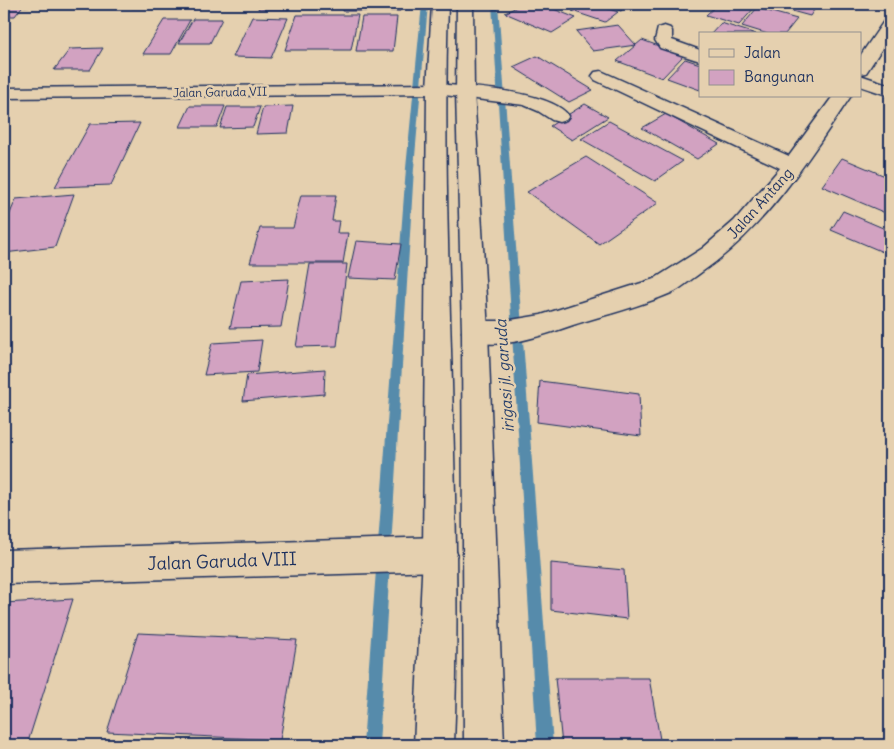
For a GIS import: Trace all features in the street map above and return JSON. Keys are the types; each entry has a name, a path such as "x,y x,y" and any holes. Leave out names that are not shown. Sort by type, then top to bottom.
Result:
{"street":[{"path":"434,745 440,554 436,89 440,4"},
{"path":"465,4 465,91 475,332 484,745"},
{"path":"862,66 890,24"},
{"path":"664,31 663,40 666,44 699,56"},
{"path":"601,76 793,166"},
{"path":"862,81 890,90"},
{"name":"Jalan Garuda VII","path":"4,93 436,89 508,96 536,103 559,116"},
{"name":"Jalan Antang","path":"475,332 505,332 541,325 663,286 711,254 742,227 793,166 839,98"},
{"name":"Jalan Garuda VIII","path":"4,567 440,554"}],"building":[{"path":"4,4 24,4 15,16 4,16"},
{"path":"26,4 57,4 24,6"},
{"path":"135,4 179,4 178,7 132,8"},
{"path":"260,4 291,4 290,9 258,9"},
{"path":"344,4 401,4 400,11 342,11"},
{"path":"522,4 541,4 576,18 552,33 505,13"},
{"path":"582,4 593,4 618,12 605,22 572,11"},
{"path":"599,4 629,4 621,11"},
{"path":"718,4 745,4 755,7 739,25 706,15"},
{"path":"766,4 818,4 810,16"},
{"path":"757,8 797,19 787,32 762,32 742,26"},
{"path":"297,15 358,15 351,50 285,50"},
{"path":"252,17 288,18 271,58 233,57"},
{"path":"362,17 397,17 393,51 356,51"},
{"path":"193,19 222,19 210,43 179,43"},
{"path":"164,20 190,20 171,54 143,54"},
{"path":"721,23 750,32 713,32"},
{"path":"618,25 636,45 593,51 576,31"},
{"path":"642,40 684,55 662,78 617,61"},
{"path":"103,48 90,70 54,70 70,49"},
{"path":"537,56 593,90 569,102 513,67"},
{"path":"685,59 699,64 699,90 667,78"},
{"path":"585,104 608,117 572,140 550,126"},
{"path":"190,106 225,106 217,127 180,127"},
{"path":"293,106 288,133 256,134 263,107"},
{"path":"227,107 260,107 253,127 220,128"},
{"path":"666,114 719,144 697,159 642,128"},
{"path":"609,121 683,161 655,181 581,139"},
{"path":"140,123 111,185 55,187 90,124"},
{"path":"586,157 658,203 599,244 527,192"},
{"path":"842,158 890,178 890,215 822,186"},
{"path":"74,194 55,247 4,253 4,228 16,199"},
{"path":"301,195 336,195 332,221 339,221 337,233 348,233 343,263 250,263 260,228 293,228"},
{"path":"843,211 890,231 890,255 831,230"},
{"path":"356,241 401,244 395,280 348,278"},
{"path":"310,264 347,264 337,346 296,347"},
{"path":"289,279 281,327 230,328 241,281"},
{"path":"262,340 257,372 204,375 212,343"},
{"path":"325,369 324,394 243,401 247,375"},
{"path":"540,381 639,394 641,436 537,422"},
{"path":"551,563 624,570 627,619 551,610"},
{"path":"73,599 27,745 4,745 4,603"},
{"path":"138,633 297,640 280,740 107,732"},
{"path":"555,678 649,678 661,745 562,745"}],"waterway":[{"path":"371,745 410,168 425,4"},
{"name":"irigasi jl. garuda","path":"495,4 545,745"}]}
